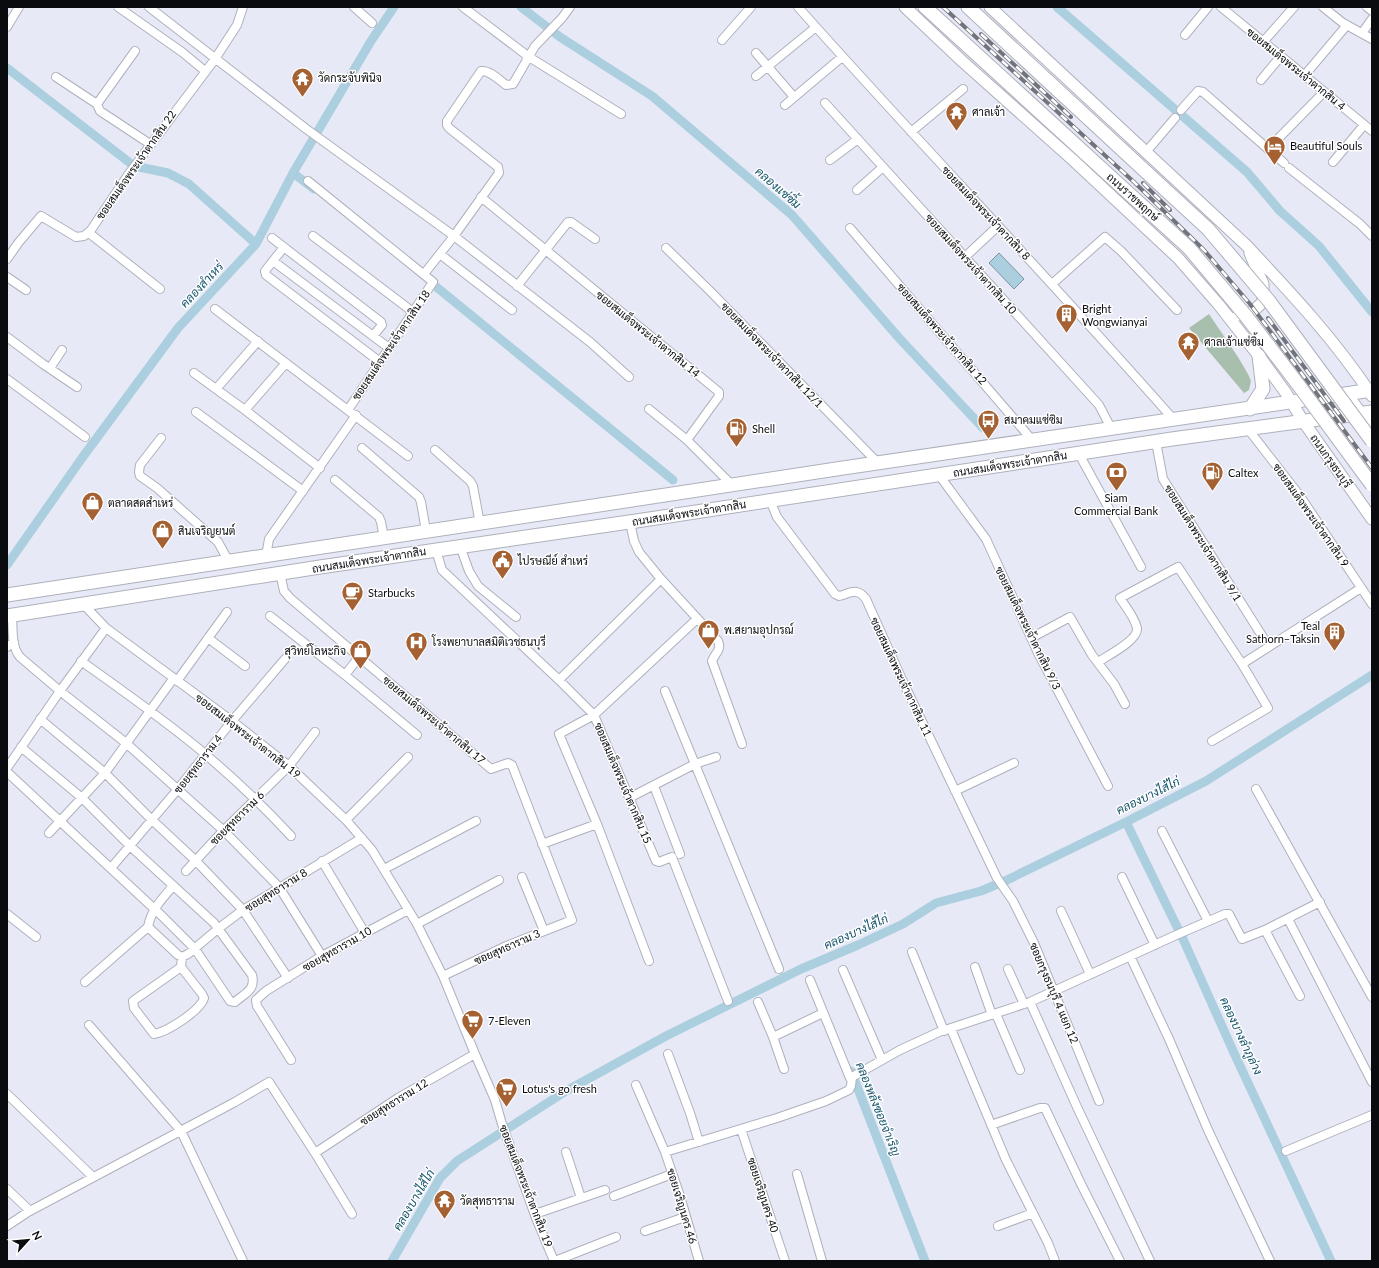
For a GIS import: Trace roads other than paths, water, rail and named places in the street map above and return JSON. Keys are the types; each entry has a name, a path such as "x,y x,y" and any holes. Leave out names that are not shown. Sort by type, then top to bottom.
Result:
{"main road":[{"name":"ถนนราชพฤกษ์","path":"905,7 962,61 1074,160 1178,258 1219,305 1260,356 1291,402"},
{"name":"ถนนราชพฤกษ์","path":"925,7 1189,248 1246,316 1316,409"},
{"path":"968,7 1208,229 1269,300 1346,399 1372,441"},
{"path":"990,7 1246,246 1310,314 1371,392"},
{"path":"1219,305 1234,316 1252,313 1263,302 1263,284 1246,246"},
{"path":"1250,408 1263,389 1260,356"},
{"name":"ถนนสมเด็จพระเจ้าตากสิน","path":"7,595 878,463 1112,430 1250,408 1291,402 1346,399 1371,392"},
{"path":"1346,399 1367,413 1372,428"},
{"name":"ถนนกรุงธนบุรี","path":"1291,402 1372,518"},
{"name":"ถนนกรุงธนบุรี","path":"1316,409 1372,485"},
{"name":"ถนนสมเด็จพระเจ้าตากสิน","path":"10,616 280,573 630,522 1156,442 1367,413"},
{"path":"451,528 458,547"},
{"path":"421,552 422,532"}],"street":[{"path":"7,27 19,7"},
{"path":"118,7 182,52 205,71"},
{"path":"149,7 305,128 454,236 590,342 629,378"},
{"name":"ซอยสมเด็จพระเจ้าตากสิน 22","path":"88,233 150,144 215,59 237,25 243,7"},
{"path":"354,7 372,22"},
{"path":"463,7 529,57 621,114"},
{"path":"481,197 499,173 498,167 449,128 447,120 481,72 485,71 489,73 506,85 513,84 535,46 562,18 570,7"},
{"path":"722,40 751,7"},
{"name":"ซอยสมเด็จพระเจ้าตากสิน 8","path":"798,7 1052,284 1174,420"},
{"path":"1185,35 1208,7"},
{"name":"ซอยสมเด็จพระเจ้าตากสิน 4","path":"1221,7 1372,131"},
{"path":"1263,42 1294,7"},
{"path":"1323,7 1347,25 1372,39"},
{"path":"1367,7 1372,11"},
{"path":"1362,33 1372,20"},
{"path":"1304,76 1347,25"},
{"path":"756,76 816,27"},
{"path":"97,104 135,52"},
{"path":"756,53 794,97"},
{"path":"785,105 842,56"},
{"path":"1261,80 1281,56"},
{"path":"56,77 97,104 100,111 150,144"},
{"path":"911,132 962,89"},
{"path":"1182,110 1198,91 1203,92 1286,166 1360,224 1372,236"},
{"path":"1268,149 1324,92"},
{"name":"ซอยสมเด็จพระเจ้าตากสิน 10","path":"825,103 1099,405 1112,430"},
{"path":"1146,152 1175,118"},
{"path":"1333,162 1364,125"},
{"path":"830,160 858,139"},
{"path":"857,190 883,167"},
{"path":"308,182 424,274"},
{"name":"ซอยสมเด็จพระเจ้าตากสิน 18","path":"266,556 269,540 356,416 348,410 433,282 424,274 454,236 481,197"},
{"name":"ซอยสมเด็จพระเจ้าตากสิน 14","path":"481,197 719,392 719,396 687,440"},
{"path":"7,259 41,216 76,238 88,233 160,289"},
{"path":"517,286 568,222 571,222 595,239"},
{"path":"965,257 998,226"},
{"name":"ซอยสมเด็จพระเจ้าตากสิน 12","path":"850,228 1033,441"},
{"path":"314,236 413,312"},
{"path":"1052,284 1105,237 1177,310"},
{"path":"272,238 381,322 382,325 373,336"},
{"path":"284,247 265,271 266,275 380,362"},
{"name":"ซอยสมเด็จพระเจ้าตากสิน 12/1","path":"666,248 878,463"},
{"path":"440,254 512,310"},
{"path":"274,261 389,348"},
{"path":"7,277 26,290"},
{"path":"214,309 348,410"},
{"path":"7,337 77,387"},
{"path":"216,389 258,341"},
{"path":"50,368 62,350"},
{"path":"245,410 286,362"},
{"path":"194,373 320,468"},
{"path":"7,379 84,437"},
{"path":"649,409 687,440 733,486"},
{"path":"196,412 303,491"},
{"path":"356,416 408,456"},
{"name":"ซอยสมเด็จพระเจ้าตากสิน 9","path":"1248,429 1300,496 1372,604"},
{"path":"161,438 140,465 140,476 157,488 218,542 229,562"},
{"name":"ซอยสมเด็จพระเจ้าตากสิน 9/1","path":"1156,442 1163,479 1264,639"},
{"path":"362,448 419,497 421,502 422,532"},
{"path":"435,450 470,481 473,486 480,524"},
{"path":"1078,454 1141,567"},
{"name":"ซอยสมเด็จพระเจ้าตากสิน 9/3","path":"939,475 986,539 1031,638 1108,786"},
{"path":"334,480 379,517 384,538"},
{"name":"ซอยสมเด็จพระเจ้าตากสิน 11","path":"770,500 777,517 835,594 839,596 856,591 862,594 866,599 904,684 955,791 997,878 1005,888"},
{"path":"630,522 634,541 639,552 661,580 718,641 720,645 719,651 713,657 712,661 742,744"},
{"path":"458,547 478,586 516,617"},
{"name":"ซอยสมเด็จพระเจ้าตากสิน 15","path":"436,550 442,570 594,715 656,861 659,862 672,857 728,1001"},
{"path":"1098,662 1126,644 1136,635 1137,630 1135,624 1120,598 1178,567 1242,664 1268,708 1212,741"},
{"name":"ซอยสมเด็จพระเจ้าตากสิน 17","path":"280,573 284,591 290,598 491,769 508,763 512,765 572,920"},
{"path":"559,680 661,580"},
{"path":"1242,664 1361,588"},
{"name":"ซอยสมเด็จพระเจ้าตากสิน 19","path":"83,604 106,628 232,721 288,766 346,820 372,850 417,924 443,976 495,1100 504,1130 535,1214 555,1261"},
{"path":"49,833 105,773 150,711 227,612"},
{"path":"10,616 10,644 20,657 60,691 126,743 223,831 279,887 322,956"},
{"path":"270,616 417,735"},
{"path":"1031,638 1070,617 1098,662 1114,684 1125,704"},
{"path":"649,961 597,824 559,734 594,715 697,619"},
{"path":"7,768 81,661 106,628"},
{"path":"208,638 246,666"},
{"path":"344,675 359,657"},
{"name":"ซอยสุทธาราม 4","path":"111,868 285,659"},
{"path":"81,661 150,711 205,754 256,799 291,836"},
{"path":"664,691 779,969"},
{"path":"40,719 105,773 195,860 243,910 288,978"},
{"name":"ซอยสุทธาราม 6","path":"186,870 288,766 315,732"},
{"path":"7,772 195,948 230,1001 235,1002 252,987 254,981 252,975 219,928 129,845 82,798 22,747"},
{"path":"346,820 408,757"},
{"path":"629,798 695,764 716,757"},
{"path":"955,791 1014,763"},
{"path":"654,786 680,854"},
{"path":"1256,789 1372,997"},
{"path":"384,869 476,821"},
{"path":"542,844 597,824"},
{"path":"1162,830 1208,921"},
{"name":"ซอยสุทธาราม 8","path":"182,957 243,910 362,838"},
{"path":"322,861 365,933"},
{"path":"522,877 544,931"},
{"path":"1122,877 1155,945"},
{"path":"417,924 499,880"},
{"path":"85,982 148,927 154,909 173,886"},
{"name":"ซอยกรุงธนบุรี 4 แยก 12","path":"1005,888 1034,943 1099,1101"},
{"path":"854,1076 900,1050 948,1030 1027,1003 1227,913 1242,939 1265,930 1320,902"},
{"name":"ซอยสุทธาราม 10","path":"291,1060 257,1006 256,1000 266,991 322,956 408,910"},
{"path":"1061,911 1090,974"},
{"path":"7,914 36,937"},
{"path":"1288,919 1372,1082"},
{"name":"ซอยสุทธาราม 3","path":"443,976 504,948 572,920"},
{"path":"148,927 182,957 181,967 204,998 190,1015 162,1032 154,1034 134,1008 133,1001 181,967"},
{"path":"1265,930 1300,996"},
{"path":"912,952 1006,1160 1055,1261"},
{"path":"1130,956 1172,1046 1208,1130 1270,1261"},
{"path":"975,967 994,1014 1020,1070"},
{"path":"1008,969 1027,1003 1150,1261"},
{"path":"843,970 882,1060"},
{"path":"665,1152 777,1118 826,1101 849,1090 854,1076 823,1013 810,980"},
{"path":"758,1002 773,1037 784,1069"},
{"path":"773,1037 823,1013"},
{"path":"89,1025 181,1130 243,1261"},
{"name":"ซอยสุทธาราม 12","path":"315,1153 398,1098 475,1054"},
{"path":"668,1054 699,1142"},
{"path":"7,1226 30,1211 235,1102 269,1082 352,1214"},
{"name":"ซอยเจริญนคร 46","path":"636,1085 665,1152 698,1261"},
{"path":"7,1094 93,1177"},
{"path":"991,1125 1040,1108 1045,1108 1120,1261"},
{"path":"1286,1151 1372,1116"},
{"name":"ซอยเจริญนคร 40","path":"741,1129 785,1261"},
{"path":"566,1152 581,1198"},
{"path":"614,1196 672,1174"},
{"path":"797,1174 822,1261"},
{"path":"7,1189 30,1211"},
{"path":"535,1214 605,1190"},
{"path":"998,1226 1033,1213"},
{"path":"645,1231 685,1217"},
{"path":"555,1261 616,1237"}],"water":[{"path":"999,253 1024,279 1014,289 989,263"}],"waterway":[{"name":"คลองสำเหร่","path":"7,565 82,458 178,328 256,244 293,173 371,41 394,7"},
{"name":"คลองแซ่ซิ้ม","path":"521,7 560,37 652,96 792,215 900,339 983,428"},
{"path":"1057,7 1247,172 1280,211 1319,246 1372,312"},
{"path":"7,68 134,166 168,173 189,184 256,244"},
{"path":"293,173 314,189"},
{"path":"434,285 673,480"},
{"name":"คลองบางไส้ไก่","path":"392,1261 440,1178 457,1161 566,1091 666,1036 801,969 903,924 936,903 981,891 1007,880 1206,781 1372,675"},
{"name":"คลองบางลำภูล่าง","path":"1126,822 1183,939 1234,1053 1331,1261"},
{"name":"คลองหลังซอยจำเริญ","path":"851,1071 925,1261"}],"railway":[{"path":"943,7 1134,182 1204,250 1250,304 1372,468"},
{"path":"981,34 1071,117"},
{"path":"1143,183 1170,210"},
{"path":"1268,318 1344,421"}],"place":[{"name":"วัดกระจับพินิจ","path":"302,98"},
{"name":"ศาลเจ้า","path":"957,132"},
{"name":"Beautiful Souls","path":"1274,166"},
{"name":"Bright Wongwianyai","path":"1067,334"},
{"name":"ศาลเจ้าแซ่ซิ้ม","path":"1189,362"},
{"name":"สมาคมแซ่ซิม","path":"988,440"},
{"name":"Shell","path":"736,448"},
{"name":"Siam Commercial Bank","path":"1116,492"},
{"name":"Caltex","path":"1212,492"},
{"name":"ตลาดสดสำเหร่","path":"92,522"},
{"name":"สินเจริญยนต์","path":"163,550"},
{"name":"ไปรษณีย์ สำเหร่","path":"502,580"},
{"name":"Starbucks","path":"353,612"},
{"name":"พ.สยามอุปกรณ์","path":"709,650"},
{"name":"Teal Sathorn–Taksin","path":"1335,652"},
{"name":"โรงพยาบาลสมิติเวชธนบุรี","path":"416,662"},
{"name":"สุวิทย์โลหะกิจ","path":"361,670"},
{"name":"7-Eleven","path":"473,1040"},
{"name":"Lotus's go fresh","path":"507,1108"},
{"name":"วัดสุทธาราม","path":"444,1220"}]}
